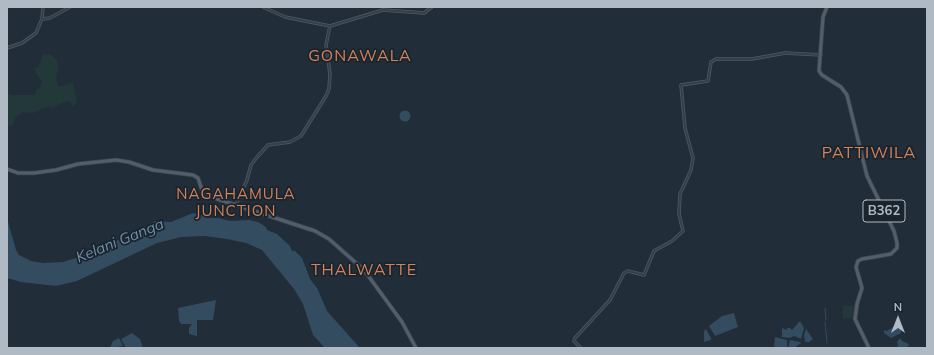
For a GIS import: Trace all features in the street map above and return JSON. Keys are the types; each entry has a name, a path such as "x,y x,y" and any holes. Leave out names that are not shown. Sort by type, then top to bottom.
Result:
{"main road":[{"path":"821,56 822,25 827,7"},
{"name":"B362","path":"821,56 819,67 820,73 841,87 849,102 859,148 867,174 894,231 897,243 897,248 891,254 862,259 857,264 857,274 862,288 857,304 855,319 869,348"},
{"path":"7,169 18,173 34,173 56,170 81,163 122,161 153,170 193,175 198,178 205,194 236,204 268,217 315,231 329,239 364,270 402,322 416,348"}],"street":[{"path":"7,48 16,46 37,31 42,18 43,7"},
{"path":"42,18 50,18 70,7"},
{"path":"263,7 285,17 330,26 385,9 424,13 432,7"},
{"path":"236,204 247,180 251,165 258,156 268,145 290,142 301,136 326,96 329,89 330,74 326,42 330,26"},
{"path":"581,348 574,341 574,338 610,300 624,273 628,271 644,274 654,251 672,241 683,231 679,214 680,194 690,170 693,158 685,128 681,85 708,81 711,62 716,59 752,59 785,53 821,56"}],"green space":[{"path":"43,54 50,54 57,60 59,67 56,77 58,86 64,86 73,82 77,102 73,107 70,101 64,102 53,108 49,106 33,113 22,112 15,118 13,125 7,126 7,92 11,95 35,95 36,90 42,82 34,69 38,67"},
{"path":"843,306 854,306 852,318 843,319"}],"water":[{"path":"403,111 407,111 409,112 409,120 403,121 400,118 400,114"},
{"name":"Kelani Ganga","path":"193,213 207,218 218,218 230,221 249,220 258,222 266,227 267,230 277,234 290,246 292,251 295,251 302,258 310,279 317,288 327,311 360,348 325,348 313,335 303,304 294,289 262,250 246,243 227,239 205,236 181,237 157,243 77,281 56,286 21,282 7,278 7,218 16,250 19,255 31,261 43,263 63,262 82,256 143,229 155,221 171,222"},
{"path":"216,300 213,320 197,320 197,336 189,334 189,328 192,324 181,324 179,321 178,308"},
{"path":"734,313 738,327 715,336 709,326 722,316"},
{"path":"800,321 804,328 801,339 794,336 790,338 782,337 782,328 787,330 787,328 790,328 792,330"},
{"path":"896,325 901,327 901,333 891,338 884,333 884,330 887,331"},
{"path":"706,329 711,340 704,342 704,331"},
{"path":"806,329 813,339 809,342 805,342 804,335"},
{"path":"132,333 140,339 143,348 126,348 121,339"},
{"path":"775,337 787,340 787,348 776,348 774,346"},
{"path":"119,338 123,346 110,348 113,341"},
{"path":"900,338 902,341 909,344 907,348 897,348 897,342"},
{"path":"790,340 801,343 794,348 788,348"}],"waterway":[{"path":"825,308 826,320"},
{"path":"825,322 827,343"}],"district":[{"name":"GONAWALA","path":"360,56"},
{"name":"PATTIWILA","path":"869,153"},
{"name":"NAGAHAMULA JUNCTION","path":"236,202"},
{"name":"THALWATTE","path":"364,270"}]}
